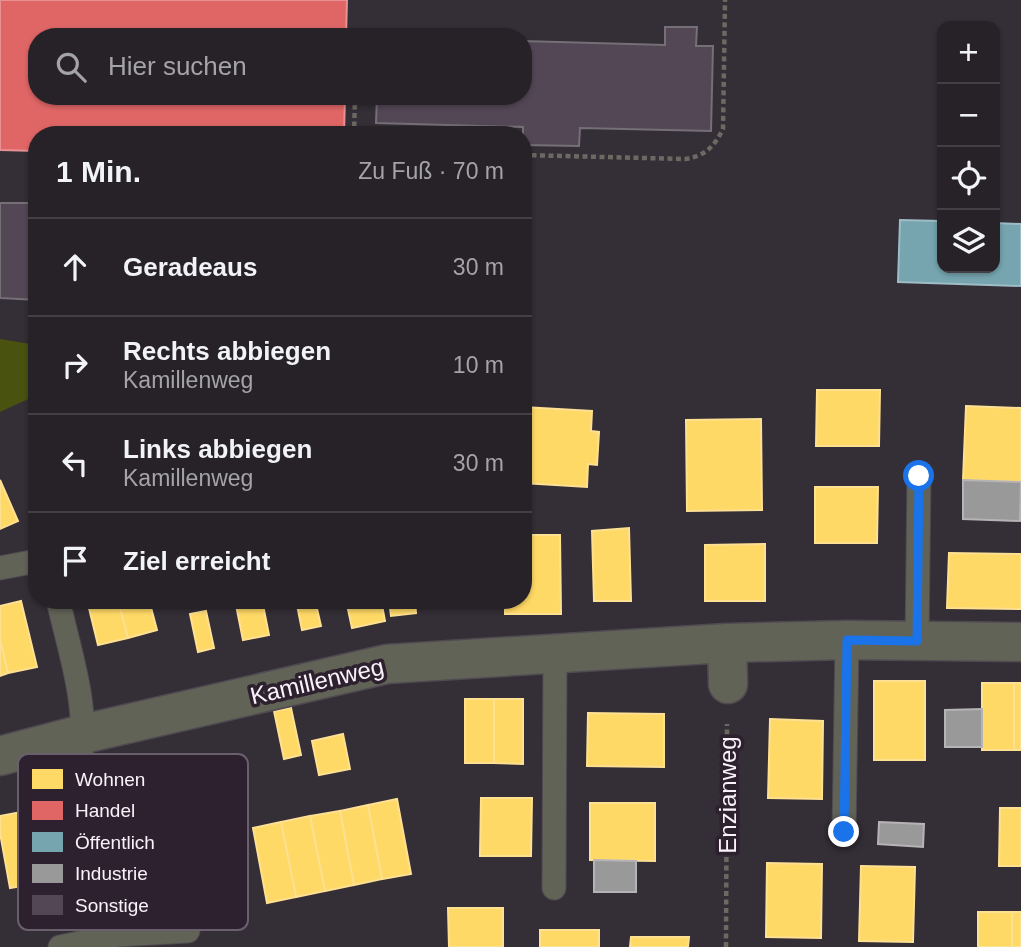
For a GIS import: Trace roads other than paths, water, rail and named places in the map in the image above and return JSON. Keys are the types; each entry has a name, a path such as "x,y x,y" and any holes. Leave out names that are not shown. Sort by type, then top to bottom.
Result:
{"street":[{"name":"Kamillenweg","path":"0,756 83,734 387,664 727,643 847,640 1021,642"},
{"path":"727,643 728,684"}],"lane":[{"path":"917,641 919,476"},
{"path":"0,568 28,563"},
{"path":"60,609 81,704 81,754"},
{"path":"844,832 847,640"},
{"path":"554,888 555,653"},
{"path":"117,930 118,935"},
{"path":"60,947 118,935 188,931"}]}
